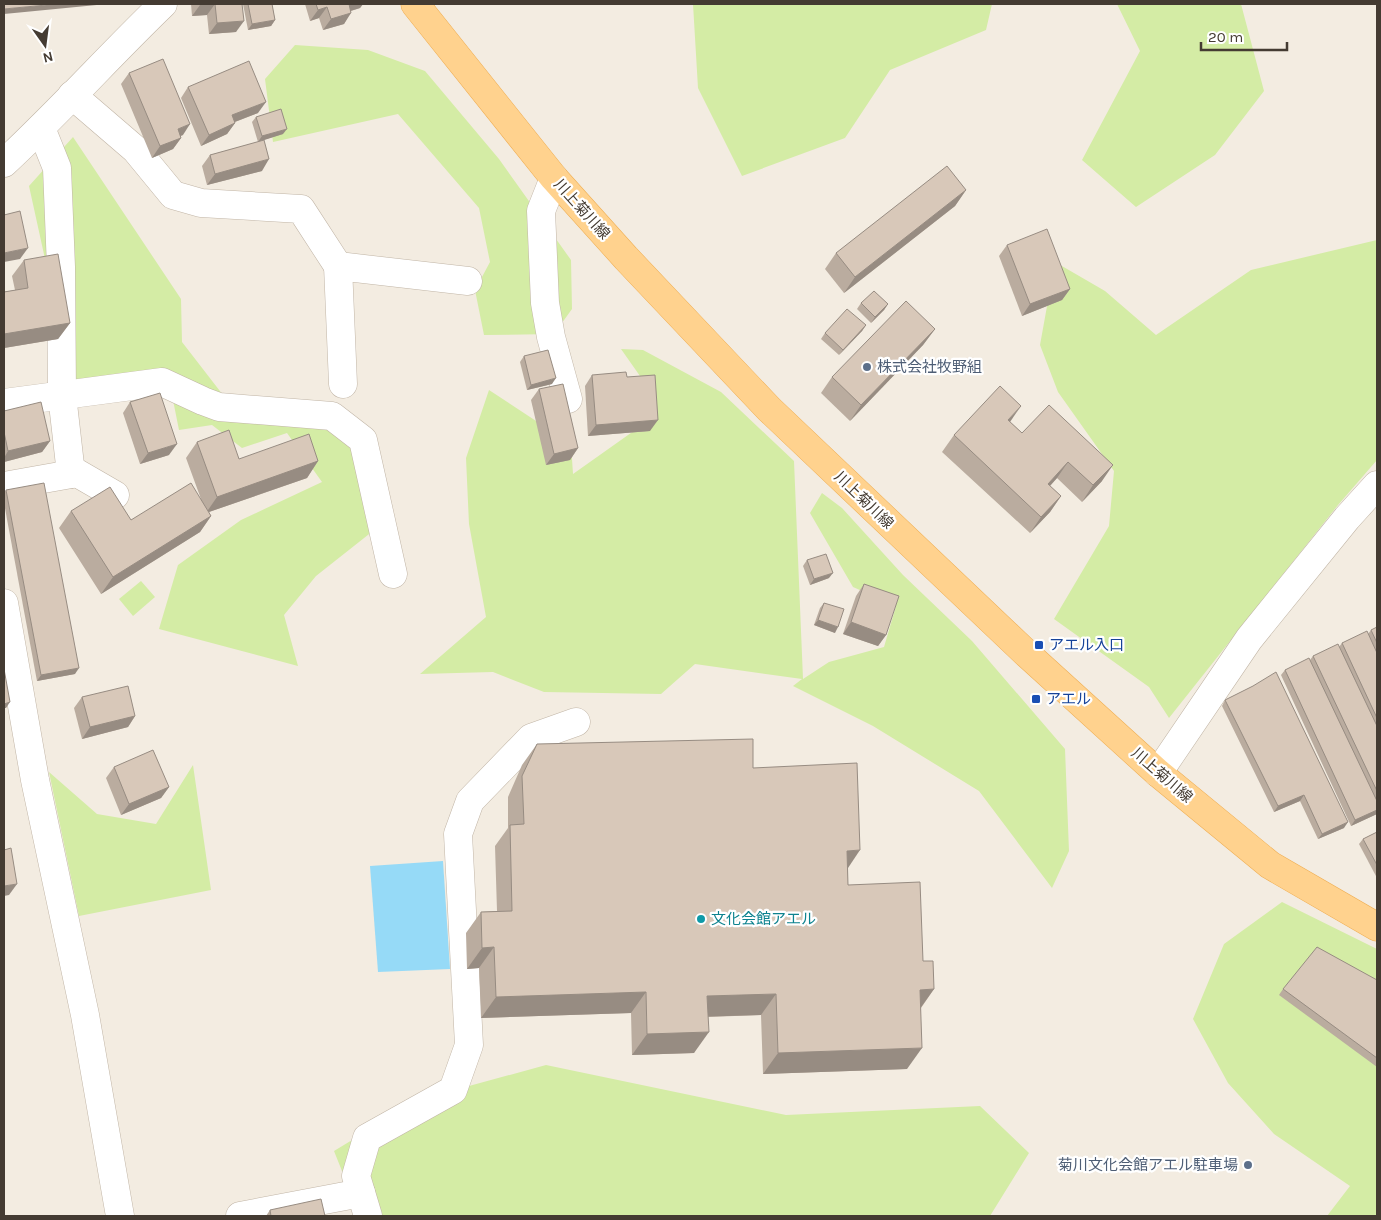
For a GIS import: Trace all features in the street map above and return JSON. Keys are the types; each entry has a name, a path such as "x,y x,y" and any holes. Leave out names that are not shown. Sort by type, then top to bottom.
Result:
{"main road":[{"name":"川上菊川線","path":"415,4 554,178 626,258 769,409 1027,654 1158,773 1270,865 1377,927"}],"street":[{"path":"4,163 163,4"},
{"path":"72,95 136,150 174,195 200,203 302,209 338,266 343,384"},
{"path":"41,128 57,168 61,267 62,395 71,474"},
{"path":"554,178 541,211 545,303 551,337 568,399"},
{"path":"338,266 468,281"},
{"path":"4,403 162,382 219,407 332,416 363,440 393,574"},
{"path":"4,486 77,473 115,495"},
{"path":"1158,773 1248,639 1347,518 1377,485"},
{"path":"4,603 35,780 85,1015 120,1216"},
{"path":"240,1216 365,1205 356,1176 367,1138 453,1090 469,1045 458,834 470,801 531,738 576,722"}],"green space":[{"path":"693,4 992,4 986,30 890,70 845,138 742,176 698,88"},
{"path":"1117,4 1241,4 1264,91 1215,155 1136,207 1082,160 1140,51"},
{"path":"295,45 368,50 425,71 499,159 571,260 572,309 554,334 484,335 475,290 490,262 479,208 398,114 273,142 265,79"},
{"path":"73,137 181,299 182,342 223,395 342,424 378,527 316,576 284,615 298,666 159,629 178,565 241,520 322,482 287,433 242,448 212,425 179,430 173,400 135,378 74,391 29,186"},
{"path":"1377,240 1377,460 1338,505 1169,718 1149,687 1054,619 1109,526 1114,471 1058,392 1040,345 1055,262 1105,291 1156,335 1251,270"},
{"path":"621,349 643,350 721,392 794,461 803,679 829,662 884,647 896,606 853,587 810,513 822,493 842,508 903,575 972,641 1065,749 1069,851 1052,888 979,791 873,726 793,686 802,679 695,664 661,694 544,692 493,672 420,674 486,617 469,524 466,458 489,390 571,444 573,474 645,423 647,386"},
{"path":"141,581 155,597 133,616 119,599"},
{"path":"193,765 211,890 79,916 49,772 97,814 156,824"},
{"path":"1282,902 1377,949 1377,1216 1327,1216 1350,1186 1274,1134 1228,1083 1193,1019 1224,944"},
{"path":"546,1065 786,1115 980,1106 1029,1153 990,1216 360,1216 334,1151 418,1100"}],"water":[{"path":"443,861 450,969 378,972 370,866"}],"building":[{"path":"4,4 57,4 4,9"},
{"path":"215,4 242,4 244,21 217,23"},
{"path":"248,4 272,4 275,20 252,24"},
{"path":"316,4 349,4 351,13 331,19 327,7 318,10"},
{"path":"163,59 190,124 178,129 181,138 160,146 129,73"},
{"path":"249,61 266,102 232,115 235,123 209,135 188,87"},
{"path":"281,109 287,129 262,136 256,117"},
{"path":"264,140 269,159 215,174 210,155"},
{"path":"947,166 966,190 855,277 836,253"},
{"path":"20,211 28,248 4,253 4,215"},
{"path":"1047,229 1070,289 1030,304 1007,245"},
{"path":"58,254 70,323 4,334 4,292 28,288 24,260"},
{"path":"874,291 888,304 875,317 861,303"},
{"path":"906,301 935,329 861,405 832,377"},
{"path":"847,309 866,325 843,350 825,333"},
{"path":"548,350 556,378 531,385 524,356"},
{"path":"626,372 627,377 655,375 658,420 596,425 592,375"},
{"path":"563,384 578,448 554,454 539,389"},
{"path":"1000,386 1021,406 1008,420 1022,433 1049,405 1113,465 1093,485 1068,462 1048,484 1061,496 1041,517 954,435"},
{"path":"160,393 177,444 148,453 130,402"},
{"path":"41,402 50,441 8,451 4,432 4,411"},
{"path":"229,430 239,459 309,434 318,461 217,497 197,442"},
{"path":"44,483 79,668 41,675 6,490"},
{"path":"191,483 211,516 113,577 71,511 110,487 131,520"},
{"path":"826,554 833,573 814,579 807,560"},
{"path":"864,584 899,596 886,635 851,622"},
{"path":"824,603 844,609 838,627 818,620"},
{"path":"1377,627 1377,643 1371,630"},
{"path":"1367,631 1377,653 1377,718 1342,643"},
{"path":"1338,644 1377,726 1377,791 1313,656"},
{"path":"1309,658 1377,801 1377,810 1355,820 1285,670"},
{"path":"4,669 10,702 4,704"},
{"path":"1276,672 1348,822 1322,834 1304,795 1278,806 1225,700"},
{"path":"128,686 135,716 90,727 82,697"},
{"name":"文化会館アエル","path":"753,739 753,768 857,763 860,850 847,851 848,885 920,882 923,961 933,961 934,989 920,990 922,1048 778,1053 776,994 707,996 709,1032 647,1034 646,992 496,997 494,947 482,948 481,912 512,911 510,825 524,824 522,776 537,744"},
{"path":"153,750 169,787 129,804 114,767"},
{"path":"1377,832 1377,865 1363,839"},
{"path":"11,848 17,884 4,886 4,850"},
{"path":"1317,947 1377,980 1377,1058 1283,989"},
{"path":"321,1199 325,1216 271,1216 270,1210"}],"place":[{"name":"株式会社牧野組","path":"867,367"},
{"name":"アエル入口","path":"1039,645"},
{"name":"アエル","path":"1036,699"},
{"name":"文化会館アエル","path":"701,919"},
{"name":"菊川文化会館アエル駐車場","path":"1248,1165"}]}
